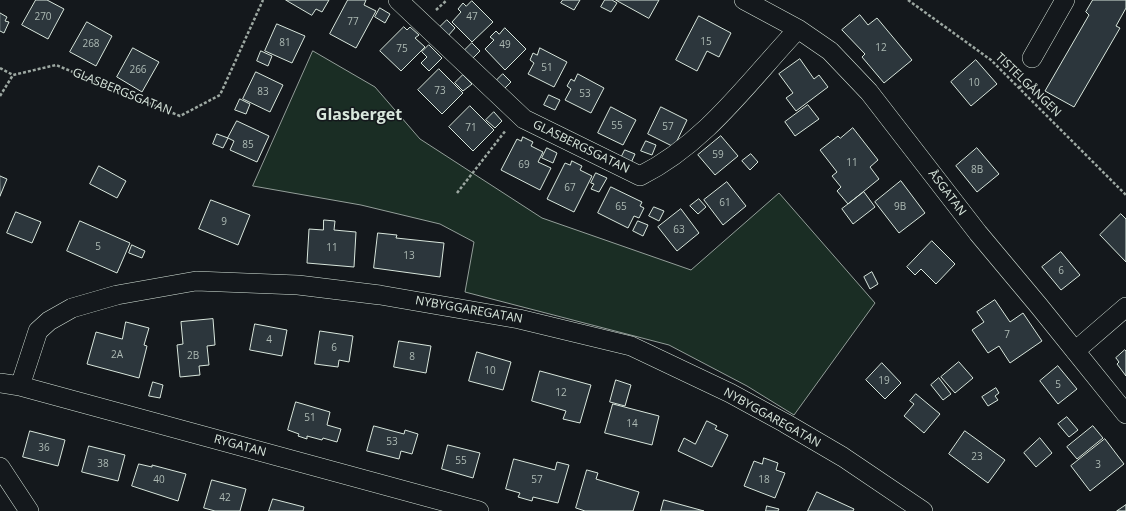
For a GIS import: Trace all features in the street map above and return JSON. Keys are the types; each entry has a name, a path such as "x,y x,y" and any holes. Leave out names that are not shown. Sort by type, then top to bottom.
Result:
{"street":[{"name":"GLASBERGSGATAN","path":"398,0 518,114 544,129 640,176 661,166 723,113 798,28"},
{"name":"ÅSGATAN","path":"744,0 798,28 830,51 869,92 978,233 1126,414"},
{"path":"1032,58 1066,0"},
{"name":"NYBYGGAREGATAN","path":"20,386 38,331 49,322 72,308 116,295 196,281 298,285 380,295 519,319 631,346 730,393 785,423 843,457 923,511"},
{"path":"1075,351 1126,307"},
{"name":"RYGATAN","path":"0,383 20,386 479,511"},
{"path":"0,467 29,511"}],"path":[{"name":"GLASBERGSGATAN","path":"13,75 56,65 180,116 220,95 263,0"},
{"name":"TISTELGÅNGEN","path":"908,0 991,60 1126,195"},
{"path":"0,68 13,75 0,96"},
{"path":"457,193 518,114"}],"green space":[{"path":"313,51 375,87 420,139 542,218 691,270 779,193 875,303 794,415 747,386 669,345 465,292 474,242 440,224 361,205 253,186"}],"building":[{"path":"36,0 47,0 64,9 48,39 22,25"},
{"path":"286,0 329,0 322,12 316,9 312,15"},
{"path":"348,0 366,0 364,5 376,11 356,48 330,34"},
{"path":"563,0 580,0 574,10 561,3"},
{"path":"605,0 612,0 617,3 611,12 601,7"},
{"path":"616,0 659,0 649,18"},
{"path":"1093,0 1126,0 1126,8 1116,26 1120,28 1074,107 1045,91 1089,15 1086,12"},
{"path":"472,1 493,22 472,42 452,22 461,12 458,9 463,3 466,6"},
{"path":"380,8 390,14 385,23 375,17"},
{"path":"0,13 7,17 5,21 9,22 4,33 0,31"},
{"path":"860,15 868,25 877,18 912,60 884,83 862,57 865,54 842,30"},
{"path":"699,16 731,33 719,57 707,51 697,71 676,60"},
{"path":"447,20 455,28 447,37 439,28"},
{"path":"87,22 112,36 96,66 70,52"},
{"path":"277,24 305,36 292,63 265,51"},
{"path":"404,27 407,30 410,27 419,35 415,38 425,47 401,71 380,51"},
{"path":"505,28 526,49 505,70 485,49 494,40 490,37 496,31 499,34"},
{"path":"472,43 480,51 472,59 464,51"},
{"path":"429,45 442,58 429,71 421,63 427,57 422,52"},
{"path":"133,48 159,62 142,92 117,77"},
{"path":"540,48 567,62 554,87 528,74 534,63 530,60 533,53 537,55"},
{"path":"261,51 272,56 268,66 257,61"},
{"path":"800,59 814,79 819,75 828,87 796,111 786,98 793,93 779,74"},
{"path":"976,60 997,84 971,106 951,82"},
{"path":"439,69 463,93 442,114 418,90"},
{"path":"256,72 283,85 270,112 243,99"},
{"path":"503,74 511,82 503,90 495,82"},
{"path":"578,74 604,88 591,113 565,100 571,89 567,86 571,79 574,81"},
{"path":"463,75 472,84 463,91 455,83"},
{"path":"549,95 560,100 555,110 544,105"},
{"path":"240,99 250,104 246,114 235,110"},
{"path":"808,105 819,119 795,136 785,122"},
{"path":"470,106 494,130 473,151 449,127"},
{"path":"611,107 636,120 623,145 598,133"},
{"path":"661,107 687,120 674,147 648,134"},
{"path":"494,112 502,121 495,128 486,120"},
{"path":"237,121 269,136 257,162 230,150 234,141 228,138"},
{"path":"853,128 878,160 870,167 879,179 848,204 837,191 841,187 832,176 837,172 820,150 838,136 840,138"},
{"path":"217,134 228,138 223,148 213,144"},
{"path":"721,136 738,156 715,175 698,155"},
{"path":"523,137 533,142 531,146 543,152 538,162 551,168 540,190 501,170 517,139 521,141"},
{"path":"646,141 656,145 652,155 641,151"},
{"path":"547,148 557,153 553,163 542,158"},
{"path":"977,148 999,174 977,192 956,166"},
{"path":"625,150 635,154 630,165 620,160"},
{"path":"751,154 758,162 750,170 742,161"},
{"path":"572,161 582,166 580,170 592,176 574,212 547,199 565,163 570,165"},
{"path":"99,166 126,181 117,198 90,184"},
{"path":"596,173 607,178 599,192 591,189 594,184 591,183"},
{"path":"0,176 7,179 0,196"},
{"path":"901,181 925,213 899,233 875,202"},
{"path":"727,182 746,206 723,225 704,200"},
{"path":"611,187 642,202 640,206 644,208 639,218 634,216 628,228 598,213"},
{"path":"864,192 875,207 853,224 842,209"},
{"path":"699,199 706,207 698,214 690,206"},
{"path":"211,200 250,215 238,245 199,229"},
{"path":"654,207 664,211 659,221 649,216"},
{"path":"681,209 699,233 677,251 658,227"},
{"path":"16,212 41,222 32,243 7,233"},
{"path":"1121,214 1126,219 1126,262 1100,235"},
{"path":"324,220 335,221 334,230 356,232 354,267 307,263 309,229 323,230"},
{"path":"80,221 130,243 117,273 67,251"},
{"path":"638,221 648,225 643,236 633,231"},
{"path":"378,233 397,235 396,238 444,243 440,277 374,268"},
{"path":"932,241 955,264 936,284 921,269 915,275 907,267"},
{"path":"132,245 145,251 142,258 129,253"},
{"path":"1061,252 1080,275 1061,290 1042,267"},
{"path":"872,272 878,284 870,289 864,277"},
{"path":"995,300 1010,322 1023,313 1042,341 1010,363 999,346 988,353 972,330 984,322 977,312"},
{"path":"213,319 215,345 207,346 209,365 199,366 200,375 180,377 177,345 183,344 181,322"},
{"path":"126,322 149,328 144,345 147,346 139,378 87,364 96,332 122,339"},
{"path":"255,324 287,330 282,356 250,350"},
{"path":"320,331 353,336 349,362 339,360 338,367 315,364"},
{"path":"399,341 431,346 426,373 394,367"},
{"path":"1125,350 1126,376 1117,364 1119,362 1116,358"},
{"path":"477,352 511,362 503,390 469,381"},
{"path":"959,362 973,378 955,393 941,377"},
{"path":"882,363 901,383 885,399 866,380"},
{"path":"1058,366 1077,389 1058,404 1040,381"},
{"path":"540,371 591,385 580,423 563,419 566,411 532,401"},
{"path":"939,378 951,394 943,400 931,385"},
{"path":"616,380 631,385 625,406 610,402"},
{"path":"153,382 163,385 160,398 149,396"},
{"path":"996,388 999,393 995,396 998,400 988,406 982,397"},
{"path":"916,394 940,414 924,433 904,416 914,404 910,401"},
{"path":"296,402 330,412 327,425 341,429 337,442 307,436 307,439 288,430"},
{"path":"613,404 659,416 652,445 605,433"},
{"path":"1067,417 1078,430 1069,437 1058,424"},
{"path":"707,421 717,426 715,429 728,435 712,467 678,451 684,438 695,444"},
{"path":"374,426 404,434 405,430 418,434 412,454 401,451 399,459 367,451"},
{"path":"1093,426 1103,438 1077,459 1067,447"},
{"path":"30,431 65,440 58,466 23,457"},
{"path":"965,431 1005,460 988,483 949,454"},
{"path":"1040,438 1052,453 1036,467 1024,453"},
{"path":"1105,439 1124,464 1090,491 1071,466"},
{"path":"448,445 480,453 473,478 442,469"},
{"path":"89,446 125,455 118,481 82,472"},
{"path":"764,458 778,463 776,470 785,473 775,498 744,486 754,461 762,464"},
{"path":"514,459 555,470 557,462 569,465 558,503 533,497 532,501 518,497 520,493 506,489"},
{"path":"139,464 152,467 152,465 186,474 178,501 132,486"},
{"path":"587,470 598,473 596,479 639,492 633,511 585,511 576,508"},
{"path":"212,480 246,489 240,511 215,511 204,508"},
{"path":"817,492 854,509 853,511 808,511"},
{"path":"273,499 304,507 303,511 269,511"},
{"path":"664,500 704,511 661,511"},
{"path":"1126,505 1126,511 1117,511"},
{"path":"767,506 779,509 778,511 766,511"}],"district":[{"name":"Glasberget","path":"359,115"}]}
